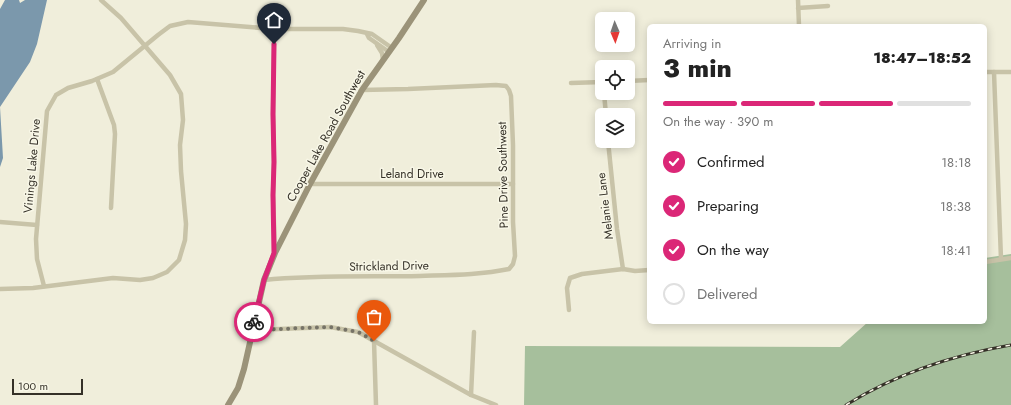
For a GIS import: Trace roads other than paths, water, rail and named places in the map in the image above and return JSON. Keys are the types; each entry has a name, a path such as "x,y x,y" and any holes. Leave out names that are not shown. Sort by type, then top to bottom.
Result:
{"street":[{"name":"Cooper Lake Road Southwest","path":"228,405 238,388 242,375 264,280 274,253 362,90 424,0"},
{"path":"798,0 799,24"},
{"path":"0,289 32,288 113,278 132,280 153,278 167,272 179,260 185,240 186,224 180,158 183,120 181,94 170,75 121,18 104,1"},
{"path":"798,8 828,6"},
{"name":"Vinings Lake Drive","path":"44,286 37,259 36,239 47,111 56,95 68,88 97,79 113,72 170,26 188,22 274,29 343,29 358,31 372,34 391,50"},
{"path":"367,34 369,38 375,42 391,50"},
{"path":"375,42 382,53 383,60"},
{"path":"274,44 274,253"},
{"path":"987,72 1011,72"},
{"path":"994,72 1001,260"},
{"path":"97,79 114,125 115,134 111,208"},
{"path":"635,81 647,80"},
{"path":"571,83 595,82"},
{"name":"Pine Drive Southwest","path":"362,90 496,85 506,86 511,96 513,145 513,222 515,256 513,264"},
{"name":"Melanie Lane","path":"609,148 617,229 623,269"},
{"name":"Leland Drive","path":"310,184 513,184"},
{"path":"0,222 37,225"},
{"path":"987,262 1011,258"},
{"name":"Strickland Drive","path":"264,280 297,277 473,274 509,269 513,264"},
{"path":"569,310 567,288 570,278 582,274 623,269 635,271 647,270"},
{"path":"253,330 330,327 358,332 471,395 496,405"},
{"path":"471,395 474,332"},
{"path":"374,341 376,405"}],"water":[{"path":"5,0 19,0 20,3 25,0 47,0 37,44 30,62 0,107 0,9"},
{"path":"0,107 3,158 0,167"}],"railway":[{"path":"846,405 885,384 926,367 968,354 1011,345"}]}
